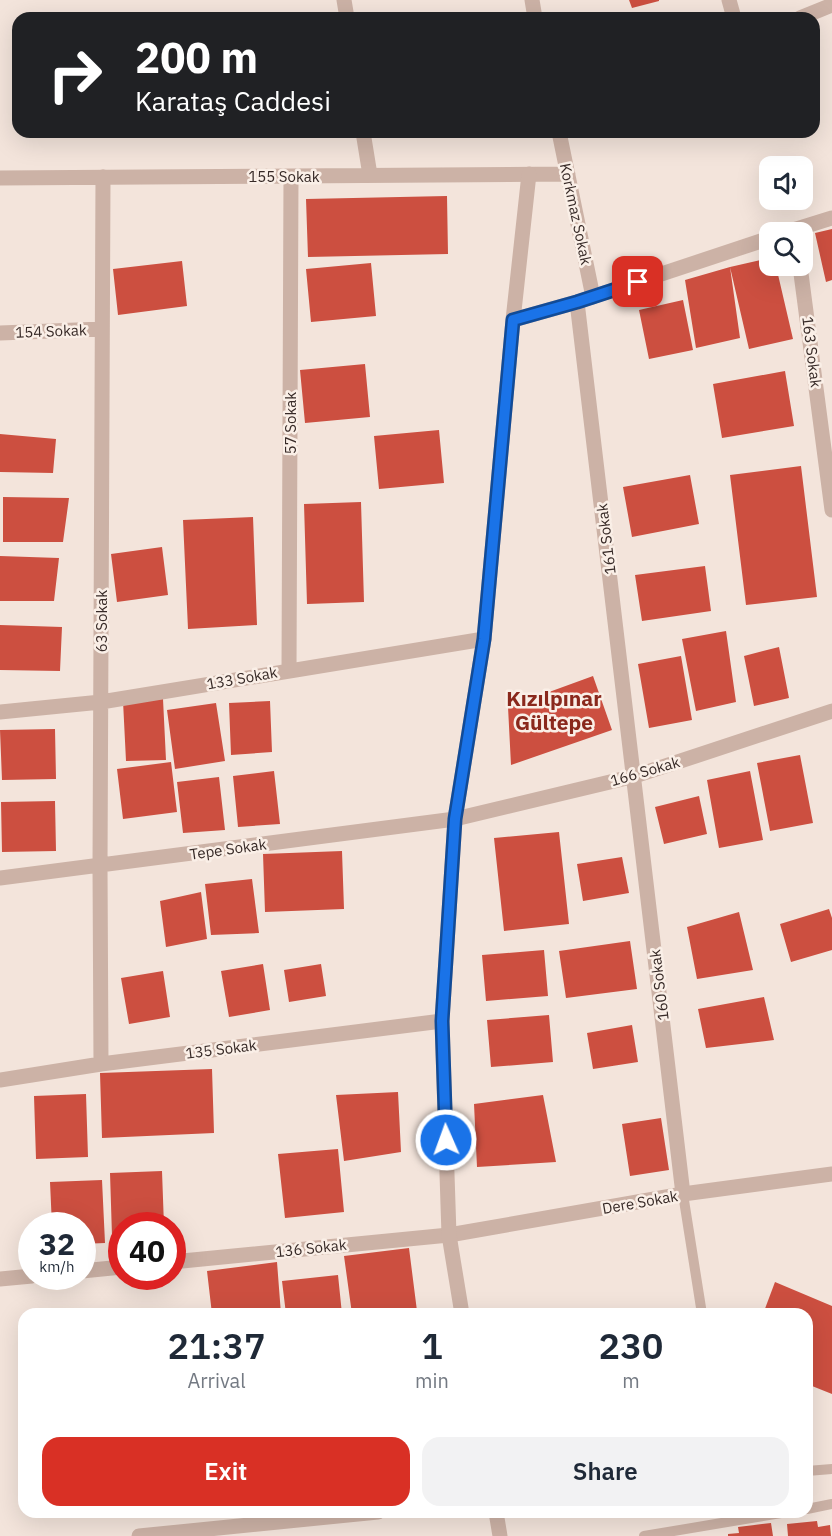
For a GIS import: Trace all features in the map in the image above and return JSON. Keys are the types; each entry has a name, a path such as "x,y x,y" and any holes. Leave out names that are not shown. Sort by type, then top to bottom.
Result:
{"street":[{"path":"815,12 832,5"},
{"path":"364,138 370,175"},
{"name":"Korkmaz Sokak","path":"560,138 593,297"},
{"path":"461,1308 449,1234 442,1021 455,819 484,639 513,320 529,174"},
{"name":"155 Sokak","path":"0,178 567,174"},
{"name":"57 Sokak","path":"289,670 291,176"},
{"name":"63 Sokak","path":"101,1064 100,702 103,177"},
{"path":"813,225 832,218"},
{"path":"513,320 593,297 759,242"},
{"name":"163 Sokak","path":"801,276 832,510"},
{"name":"161 Sokak","path":"577,302 635,776"},
{"name":"154 Sokak","path":"0,333 102,329"},
{"name":"133 Sokak","path":"0,712 100,702 484,639"},
{"name":"166 Sokak","path":"455,819 635,776 832,711"},
{"name":"160 Sokak","path":"635,776 683,1194"},
{"name":"Tepe Sokak","path":"0,878 455,819"},
{"name":"135 Sokak","path":"0,1080 101,1064 442,1021"},
{"name":"Dere Sokak","path":"449,1234 683,1194 832,1174"},
{"name":"136 Sokak","path":"186,1261 449,1234"},
{"path":"0,1279 18,1277"},
{"path":"139,1536 318,1518"},
{"path":"496,1518 500,1536"}],"lane":[{"path":"683,1194 701,1308"},
{"path":"813,1470 832,1468"},
{"path":"813,1508 832,1504"},
{"path":"644,1536 702,1531 760,1518"}],"building":[{"path":"629,0 659,0 659,1 632,8"},
{"path":"447,196 448,254 308,257 306,199"},
{"path":"832,229 832,280 826,282 815,233"},
{"path":"759,260 759,276 778,276 793,339 749,349 730,267"},
{"path":"182,261 187,306 118,315 113,269"},
{"path":"371,263 376,316 311,322 306,269"},
{"path":"730,267 740,338 696,348 685,280"},
{"path":"683,300 693,350 649,359 639,310"},
{"path":"365,364 370,417 305,423 300,370"},
{"path":"785,371 794,426 722,438 713,384"},
{"path":"439,430 444,483 379,489 374,436"},
{"path":"0,434 56,439 53,473 0,472"},
{"path":"801,466 817,597 746,605 730,475"},
{"path":"690,475 699,524 632,537 623,487"},
{"path":"3,497 69,498 63,542 3,542"},
{"path":"361,502 364,602 307,604 304,504"},
{"path":"253,517 257,625 188,629 183,520"},
{"path":"162,547 168,595 117,602 111,554"},
{"path":"0,556 59,558 54,601 0,601"},
{"path":"705,566 711,611 642,621 635,575"},
{"path":"0,625 62,627 60,671 0,670"},
{"path":"726,631 736,702 696,711 682,639"},
{"path":"779,647 789,698 754,706 744,656"},
{"path":"681,656 692,720 649,728 638,664"},
{"path":"593,676 612,730 511,765 508,707"},
{"path":"163,699 166,760 126,761 123,701"},
{"path":"270,701 272,752 231,755 229,703"},
{"path":"216,703 225,761 175,769 167,710"},
{"path":"55,729 56,779 2,780 0,730"},
{"path":"800,755 813,823 770,831 757,763"},
{"path":"171,762 177,812 123,819 117,769"},
{"path":"274,771 280,824 238,827 233,776"},
{"path":"750,771 763,840 719,848 707,780"},
{"path":"219,777 225,830 183,833 177,782"},
{"path":"699,796 707,834 664,844 655,807"},
{"path":"55,801 56,851 2,852 1,802"},
{"path":"559,832 569,924 504,931 494,838"},
{"path":"342,851 344,909 265,912 263,854"},
{"path":"622,857 629,893 583,901 577,864"},
{"path":"252,879 259,933 211,935 205,884"},
{"path":"201,892 207,939 166,947 160,901"},
{"path":"829,909 832,918 832,950 791,962 780,924"},
{"path":"739,912 753,970 697,979 687,927"},
{"path":"630,941 637,989 566,998 559,951"},
{"path":"544,950 548,996 486,1001 482,955"},
{"path":"263,964 270,1010 229,1017 221,971"},
{"path":"321,964 326,996 289,1002 284,970"},
{"path":"163,971 170,1017 129,1024 121,978"},
{"path":"764,997 774,1040 706,1048 698,1009"},
{"path":"549,1015 553,1062 491,1067 487,1020"},
{"path":"632,1025 638,1062 593,1069 587,1033"},
{"path":"212,1069 214,1133 102,1138 100,1073"},
{"path":"398,1092 401,1152 344,1161 336,1095"},
{"path":"86,1094 88,1157 36,1159 34,1096"},
{"path":"543,1095 556,1162 477,1167 474,1104"},
{"path":"661,1118 669,1170 630,1176 622,1124"},
{"path":"338,1149 344,1212 285,1218 278,1154"},
{"path":"162,1171 163,1212 111,1212 110,1173"},
{"path":"102,1180 105,1243 96,1243 96,1212 51,1212 50,1182"},
{"path":"409,1248 417,1308 351,1308 344,1256"},
{"path":"277,1262 281,1308 211,1308 207,1271"},
{"path":"338,1275 341,1308 285,1308 282,1281"},
{"path":"775,1282 832,1306 832,1394 813,1386 813,1308 765,1308"},
{"path":"817,1521 818,1527 830,1525 831,1536 788,1536 787,1524"},
{"path":"771,1523 773,1536 728,1536 728,1534 739,1533 738,1527"}],"district":[{"name":"Kızılpınar Gültepe","path":"554,710"}],"route":[{"path":"446,1140 442,1021 455,819 484,639 513,320 638,282"}]}
